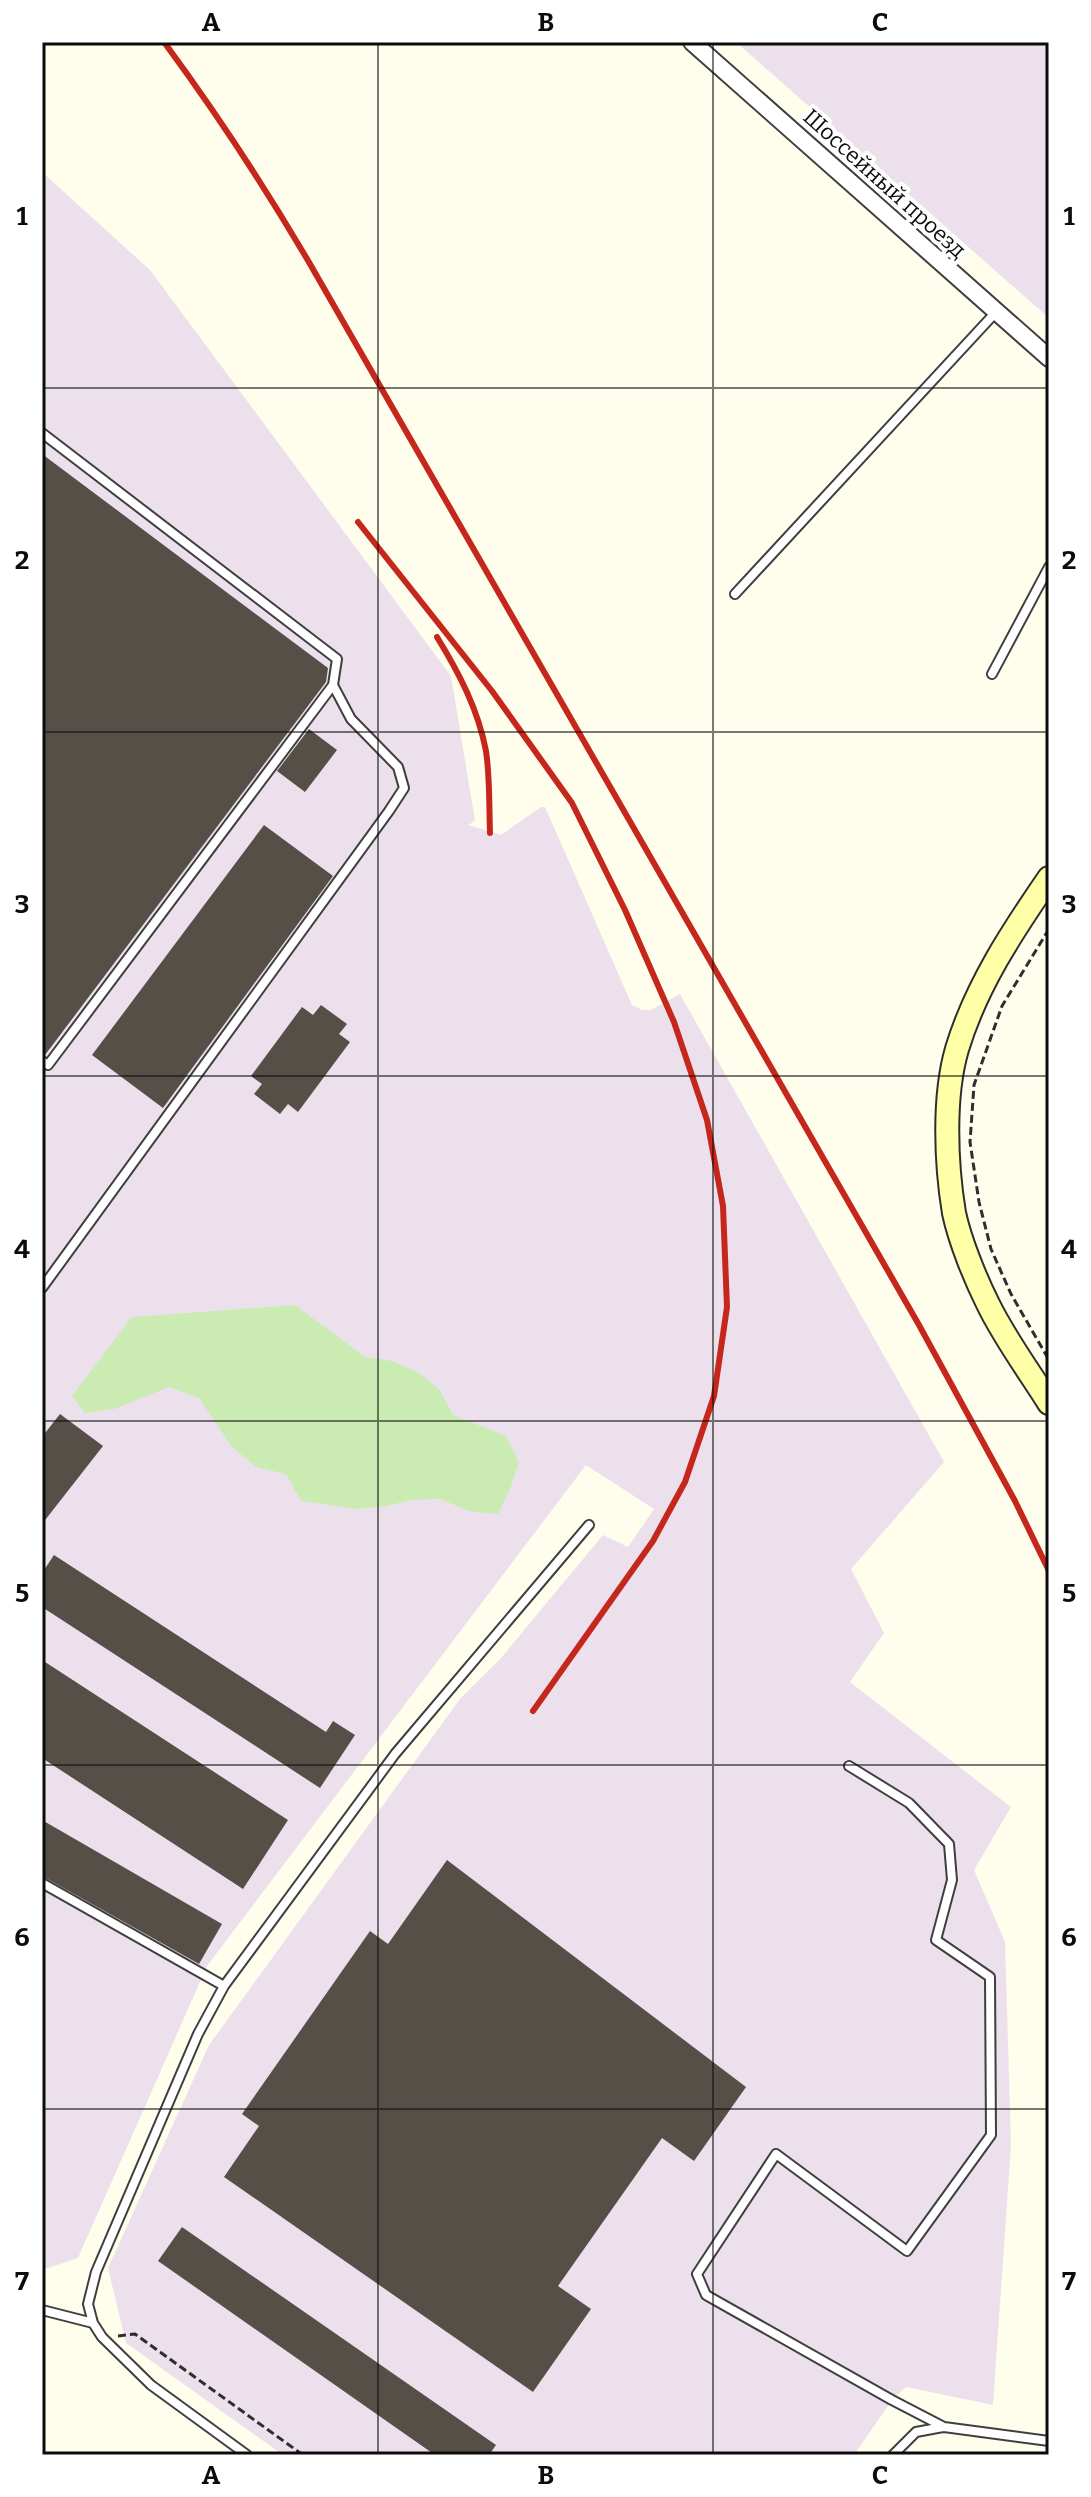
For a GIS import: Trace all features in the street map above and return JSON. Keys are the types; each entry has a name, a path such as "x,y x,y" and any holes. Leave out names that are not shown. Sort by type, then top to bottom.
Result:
{"main road":[{"path":"1049,878 1006,940 976,998 957,1051 948,1118 955,1215 972,1267 988,1306 1049,1403"}],"street":[{"name":"Шоссейный проезд","path":"692,42 1049,358"}],"lane":[{"path":"735,594 996,312"},
{"path":"42,433 337,659 333,685 48,1065 42,1061"},
{"path":"992,674 1049,567"},
{"path":"42,1288 404,788 398,767 351,719 333,685"},
{"path":"247,2455 151,2385 102,2337 93,2323 88,2304 96,2272 198,2034 224,1986 395,1754 589,1525"},
{"path":"849,1766 909,1803 949,1844 952,1880 936,1940 990,1977 991,2135 907,2251 776,2154 697,2274 706,2295 944,2427"},
{"path":"42,1883 224,1986"},
{"path":"42,2310 93,2323"},
{"path":"893,2455 916,2432 944,2427 1049,2441"}],"path":[{"path":"1049,929 1002,1006 974,1085 970,1142 979,1202 991,1249 1017,1305 1049,1360"},
{"path":"102,2337 135,2334 303,2455"}],"shaded area":[{"path":"736,42 1049,42 1049,318"},
{"path":"42,172 150,270 451,676 475,821 468,825 501,835 545,807 632,1005 651,1010 680,994 944,1462 851,1569 884,1633 850,1682 1011,1807 974,1870 1005,1942 1011,2145 993,2405 906,2387 892,2400 854,2455 283,2455 126,2343 108,2268 209,2045 460,1699 501,1658 603,1535 628,1547 654,1509 586,1465 207,1966 78,2258 42,2270"}],"green space":[{"path":"295,1305 365,1357 392,1361 417,1372 439,1389 453,1415 506,1436 519,1462 498,1514 469,1511 440,1499 357,1509 301,1501 286,1474 256,1467 232,1447 199,1398 169,1387 114,1409 85,1413 72,1396 132,1317"}],"building":[{"path":"42,454 328,668 326,682 45,1055 42,1054"},
{"path":"309,729 337,750 305,792 277,771"},
{"path":"264,825 333,876 163,1108 92,1055"},
{"path":"321,1005 347,1024 339,1034 350,1042 298,1112 288,1104 280,1114 254,1094 262,1084 251,1076 302,1007 313,1015"},
{"path":"60,1414 103,1446 42,1524 42,1437"},
{"path":"54,1555 326,1732 333,1721 355,1735 320,1788 42,1607 42,1573"},
{"path":"42,1660 288,1820 243,1889 42,1758"},
{"path":"42,1820 222,1924 199,1964 42,1876"},
{"path":"447,1860 746,2087 694,2161 662,2138 558,2286 591,2309 533,2392 224,2177 259,2126 242,2114 370,1931 388,1944"},
{"path":"182,2227 496,2445 489,2455 435,2455 158,2261"}],"railway":[{"path":"164,42 240,151 310,264 919,1325 1015,1501 1049,1571"},
{"path":"358,522 492,691 572,803 625,910 674,1022 707,1120 723,1206 727,1307 714,1396 685,1482 653,1541 533,1711"},
{"path":"437,637 467,692 478,721 486,751 490,833"}]}
